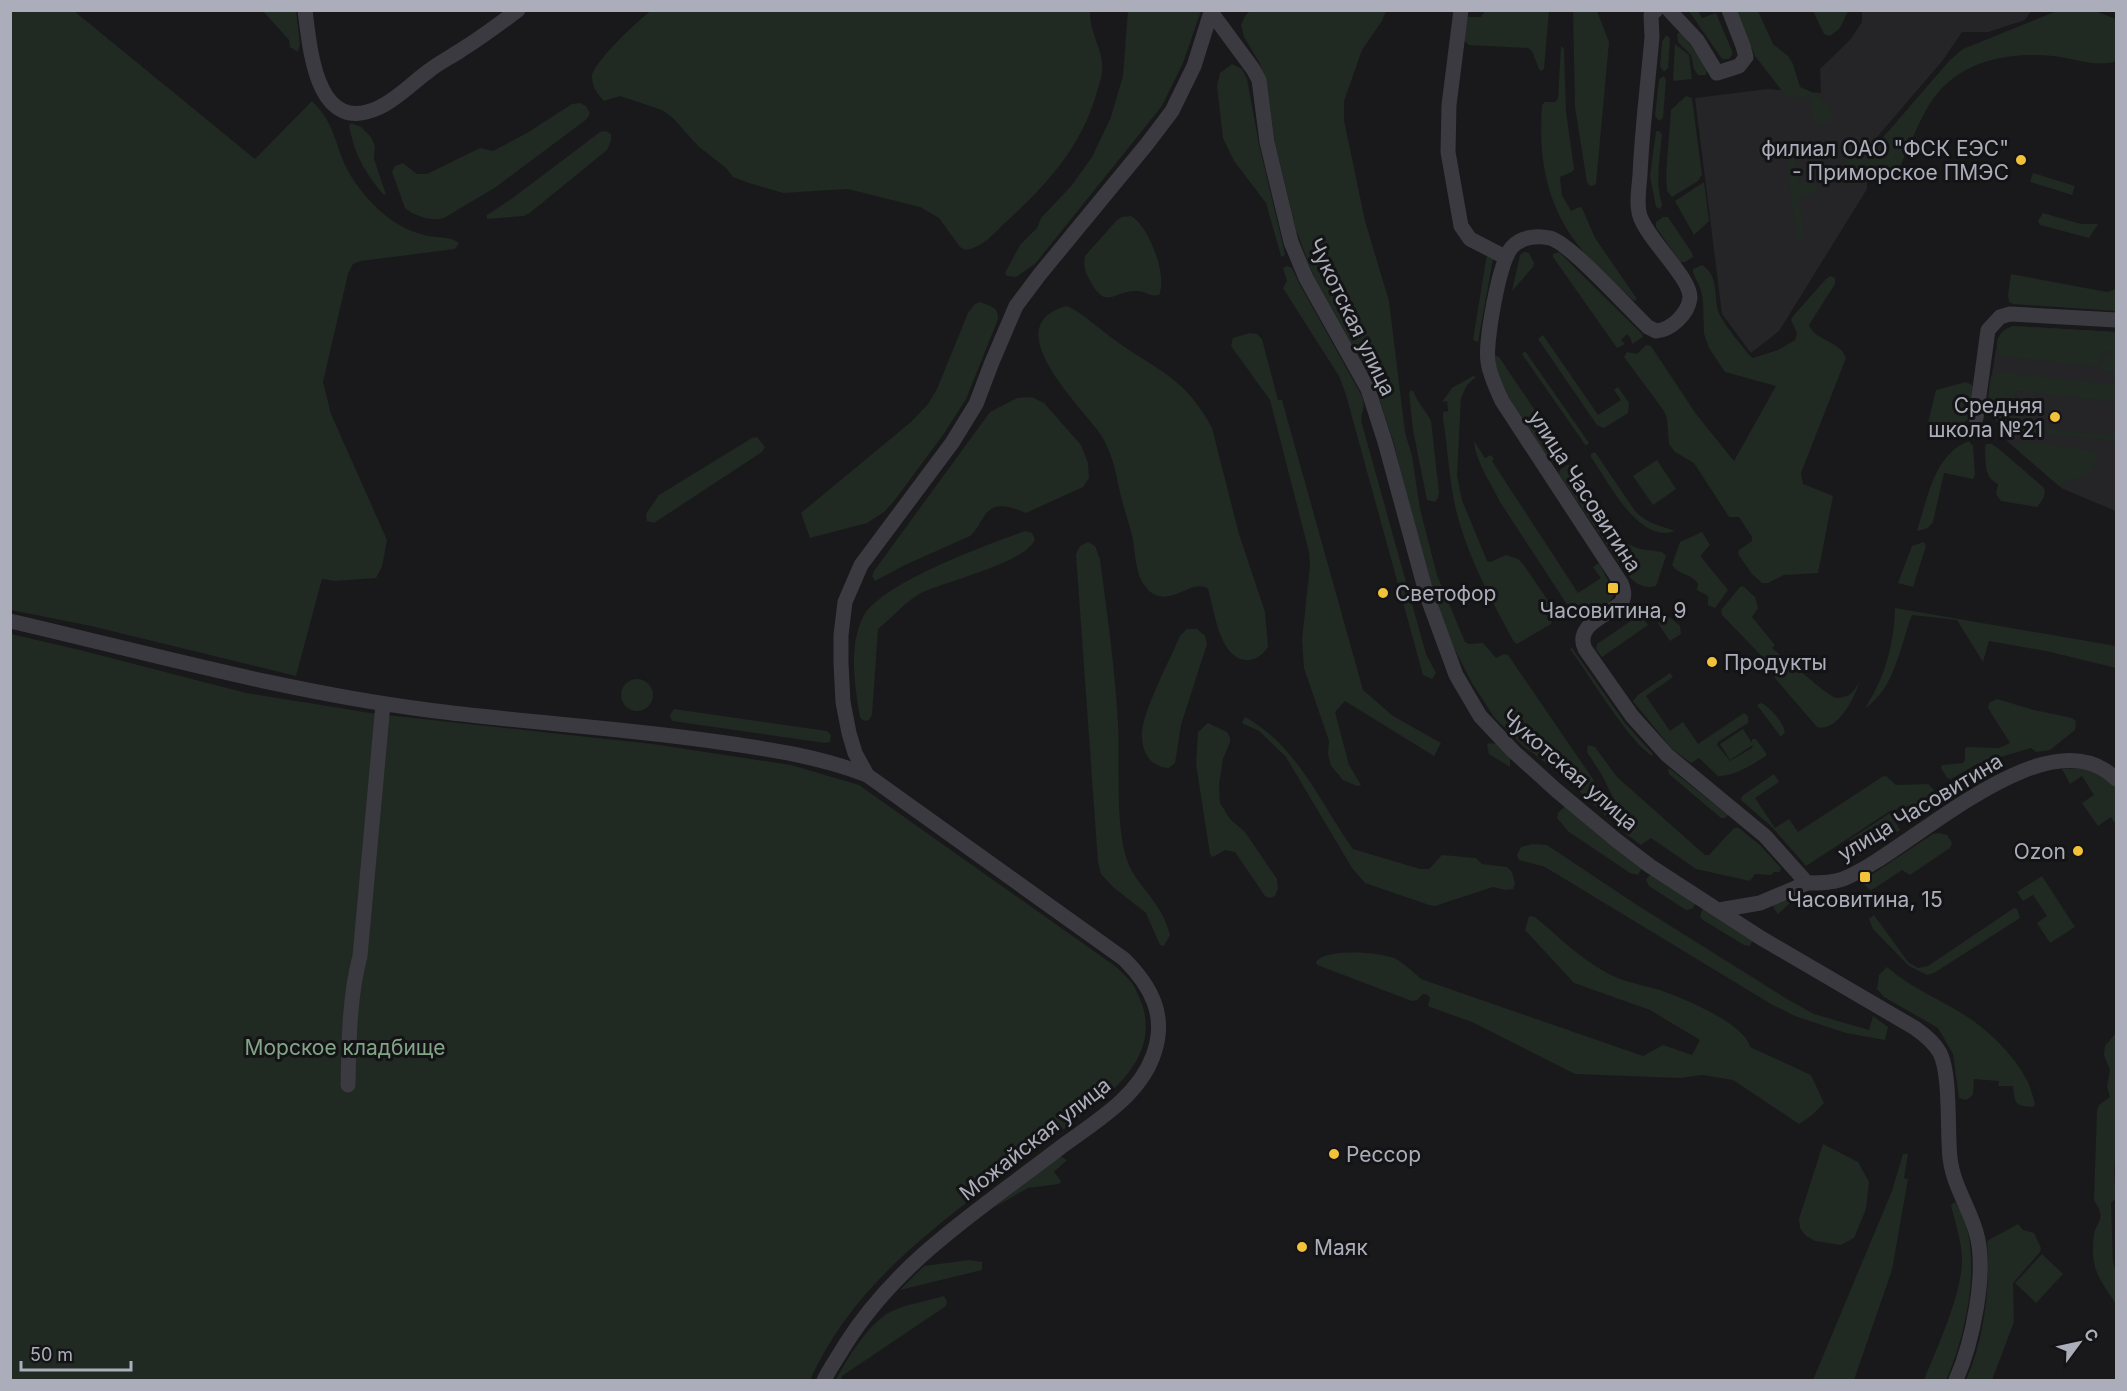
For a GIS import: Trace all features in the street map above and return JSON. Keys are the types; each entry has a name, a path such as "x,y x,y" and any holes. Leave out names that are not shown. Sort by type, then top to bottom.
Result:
{"street":[{"path":"305,10 315,76 325,96 340,109 352,113 377,108 391,101 430,69 463,50 518,10"},
{"path":"1461,10 1449,105 1448,152 1461,226 1470,239 1505,257 1519,241 1536,237 1552,238 1569,248 1648,327 1656,331 1670,327 1684,313 1690,297 1688,290 1644,225 1639,208 1641,156 1651,49 1651,15 1656,10"},
{"path":"1669,10 1697,40 1717,72 1735,68 1746,57 1729,10"},
{"name":"Чукотская улица","path":"867,774 855,753 849,733 843,702 841,663 841,635 845,602 861,565 952,443 971,413 1016,306 1172,111 1194,66 1211,11"},
{"name":"Чукотская улица","path":"1211,11 1253,69 1258,80 1267,142 1291,242 1306,278 1368,389 1385,442 1427,596 1446,651 1466,693 1484,722 1513,752 1556,790 1641,859 1761,938 1915,1028 1927,1036 1940,1053 1945,1070 1950,1161 1959,1192 1978,1236 1979,1256 1979,1284 1973,1326 1968,1348 1956,1380"},
{"name":"улица Часовитина","path":"1505,257 1490,327 1487,353 1495,386 1502,401 1624,590 1622,602 1586,628 1582,636 1585,649 1632,716 1666,755 1765,836 1807,883 1843,879 1982,791 2015,773 2049,763 2074,761 2088,762 2098,766 2116,779"},
{"path":"1976,418 1988,330 2000,317 2010,314 2116,320"},
{"path":"10,621 265,683 383,704 493,719 654,732 794,753 837,763 867,774"},
{"path":"348,1085 353,989 360,956 383,704"},
{"name":"Можайская улица","path":"824,1380 856,1328 894,1281 942,1238 1114,1107 1135,1086 1146,1070 1159,1035 1159,1014 1148,987 1141,976 1124,959 867,774"},
{"path":"1719,910 1760,903 1807,883"}],"shaded area":[{"path":"1862,11 2031,11 2025,20 1988,32 1962,32 1943,60 1866,150 1867,189 1779,331 1751,353 1722,314 1695,98 1768,89 1821,93 1820,69 1850,40 1862,22"},
{"name":"Средняя школа №21","path":"2013,326 2116,332 2116,511 2063,489 2007,441 2009,431 1998,424 1990,410 1988,397 1998,338 2002,332"}],"green space":[{"path":"11,10 74,11 255,159 312,101 334,134 351,176 379,210 391,220 412,231 428,236 448,238 459,243 455,249 361,261 353,264 348,274 323,382 331,414 387,540 382,567 376,578 335,581 322,579 296,676 91,626 11,610"},
{"path":"652,10 1090,11 1090,19 1101,57 1102,73 1081,132 1060,165 1035,194 992,235 983,243 965,250 960,247 939,218 920,207 848,189 783,193 749,183 733,177 662,110 620,96 604,101 597,93 593,83 592,76 595,70 618,41"},
{"path":"263,11 296,11 300,44 298,52 290,47 289,40"},
{"path":"1128,11 1201,11 1183,63 1162,106 1035,264 1016,277 1007,276 1005,273 1020,245 1037,228 1041,218 1072,185 1092,157 1111,117 1123,76"},
{"path":"1250,11 1386,11 1382,21 1362,50 1344,101 1344,120 1365,221 1389,301 1405,432 1412,456 1420,509 1437,575 1465,642 1483,643 1496,658 1504,654 1508,655 1597,785 1609,809 1610,814 1606,816 1564,777 1522,745 1494,717 1472,683 1454,648 1433,593 1394,444 1375,385 1314,277 1296,230 1275,143 1266,80 1260,64 1244,37 1241,25"},
{"path":"1485,11 1549,11 1544,69 1541,71 1539,69 1532,51 1528,48 1469,45 1463,40 1466,17 1481,17"},
{"path":"1573,11 1597,11 1609,42 1596,184 1592,186 1587,182 1575,107"},
{"path":"1689,11 1698,11 1702,18 1716,13 1732,51 1729,59 1722,59"},
{"path":"1735,11 1758,11 1773,44 1788,56 1793,64 1800,87 1812,92 1828,104 1832,116 1831,123 1815,124 1810,95 1792,99 1786,96 1755,56"},
{"path":"1813,11 1848,11 1840,28 1830,36 1824,34"},
{"path":"2057,11 2095,11 2116,19 2116,61 2093,63 2053,56 2021,55 2004,57 1974,66 1947,83 1936,95 1921,120 1899,169 1861,170 1851,168 1846,163 1843,157 1847,154 1879,142 1950,60 1963,49"},
{"path":"1681,31 1707,69 1706,75 1698,75 1691,55 1678,42 1677,34"},
{"path":"1666,35 1670,38 1668,68 1664,72 1660,66 1662,42"},
{"path":"1675,44 1689,55 1692,79 1673,81"},
{"path":"1561,46 1564,49 1566,111 1574,169 1560,177 1562,195 1571,211 1582,208 1595,238 1637,299 1634,301 1578,245 1558,213 1546,179 1541,143 1542,105 1558,99"},
{"path":"1232,64 1242,69 1247,79 1259,144 1285,254 1283,257 1266,203 1234,161 1223,138 1217,86 1220,73"},
{"path":"1664,76 1666,80 1663,118 1659,121 1655,116 1659,79"},
{"path":"1686,96 1692,98 1702,175 1698,181 1672,197 1667,191 1666,175 1671,110"},
{"path":"580,103 586,106 590,113 587,119 496,187 440,219 424,218 405,208 392,172 395,166 403,163 417,174 427,174 480,148 493,151 527,133 572,104"},
{"path":"351,123 361,127 371,137 375,146 374,159 386,195 376,186 361,162 351,136 349,126"},
{"path":"606,131 611,134 607,150 531,212 524,216 487,219 487,215 600,132"},
{"path":"1656,131 1662,134 1659,169 1662,205 1660,209 1656,207 1650,176"},
{"path":"1794,157 1798,181 1810,180 1818,185 1813,194 1799,197 1804,236 1801,242 1797,237 1787,167 1789,159"},
{"path":"2033,173 2075,186 2072,195 2030,182"},
{"path":"1704,182 1709,221 1694,235 1675,201"},
{"path":"2043,213 2081,224 2098,224 2089,238 2040,225 2038,221"},
{"path":"1131,216 1144,230 1155,252 1161,276 1159,295 1137,291 1105,297 1100,295 1089,279 1085,268 1085,256 1117,220"},
{"path":"1663,217 1668,217 1692,253 1693,257 1685,262 1680,262 1656,227 1656,222"},
{"path":"1524,252 1529,253 1534,263 1533,267 1512,291 1520,255"},
{"path":"1559,252 1643,337 1632,344 1627,334 1621,340 1625,344 1617,348 1553,257 1553,254"},
{"path":"1487,254 1493,259 1478,342 1473,340"},
{"path":"1702,265 1712,276 1721,317 1753,358 1778,350 1795,340 1797,333 1791,320 1793,316 1826,279 1830,276 1835,278 1835,284 1809,325 1817,335 1839,348 1846,358 1801,473 1803,484 1833,496 1818,573 1784,575 1768,583 1762,583 1752,574 1738,554 1739,550 1752,541 1752,537 1739,517 1729,517 1694,463 1675,452 1669,444 1664,411 1624,357 1627,352 1637,354 1646,345 1651,346 1696,414 1734,461 1776,386 1725,372 1709,348 1704,334 1701,290 1693,273 1693,269"},
{"path":"1287,266 1292,268 1362,396 1364,405 1362,424 1426,654 1436,673 1432,679 1423,675 1346,395 1339,376 1283,288 1287,281 1283,268"},
{"path":"2011,274 2107,292 2116,289 2116,311 2013,304 2009,302 2008,295"},
{"path":"980,302 995,309 998,319 966,399 943,435 884,512 867,523 810,538 801,513 911,422 928,404 937,389 968,313 975,304"},
{"path":"1067,306 1180,385 1191,396 1212,428 1239,534 1265,612 1268,647 1256,658 1245,660 1236,657 1229,650 1219,631 1208,589 1202,586 1195,587 1165,597 1157,596 1149,591 1142,581 1137,569 1132,535 1108,448 1101,435 1063,387 1041,348 1039,330 1047,316"},
{"path":"2013,326 2116,332 2116,351 2106,350 2101,353 2099,365 2096,367 2004,357 1997,348 1998,339 2003,331"},
{"path":"1250,333 1257,334 1262,339 1278,400 1282,400 1363,690 1393,716 1441,743 1434,756 1345,701 1335,712 1349,765 1361,785 1357,786 1343,780 1331,766 1328,754 1329,741 1304,668 1302,640 1310,565 1309,552 1270,400 1231,346 1233,338"},
{"path":"1543,335 1598,415 1621,400 1614,390 1618,387 1629,403 1628,413 1604,428 1597,425 1538,339"},
{"path":"1525,351 1589,443 1586,446 1522,354"},
{"path":"2103,353 2116,355 2116,372 2101,370"},
{"path":"1493,356 1499,357 1563,452 1562,457 1554,462 1550,461 1508,398 1501,384"},
{"path":"2002,372 2116,385 2116,402 2018,391 2015,393 2012,422 2014,425 2116,437 2116,441 2009,430 2001,425 1992,414 1989,400 1991,376"},
{"path":"1473,376 1476,377 1467,385 1461,398 1457,476 1462,500 1487,561 1490,562 1506,555 1518,559 1553,611 1551,624 1517,644 1497,610 1474,562 1461,528 1452,488 1443,419 1443,412 1448,411 1447,401 1442,402 1452,388"},
{"path":"1966,382 1972,385 1974,390 1969,418 1949,437 1930,432 1927,427 1936,390"},
{"path":"1411,390 1431,421 1439,492 1435,502 1427,500 1413,430 1409,393"},
{"path":"1032,397 1044,403 1081,445 1088,463 1089,478 1083,487 1026,513 1004,506 989,510 970,536 875,581 872,576 874,571 990,412 1017,398"},
{"path":"757,437 765,447 762,452 654,523 647,521 646,514 659,495"},
{"path":"1474,441 1485,458 1491,455 1494,459 1492,461 1578,593 1601,578 1593,567 1599,563 1614,592 1611,600 1604,606 1587,616 1581,615 1566,603 1500,502 1481,465"},
{"path":"1969,441 1973,446 1975,475 1973,479 1944,473 1933,522 1928,528 1918,531 1929,491 1940,466 1957,447"},
{"path":"2020,441 2090,450 2095,454 2097,463 2091,472 2059,486 2015,448"},
{"path":"1986,444 1992,444 1999,449 2044,488 2044,498 2037,507 2001,501 1996,494 1998,484 1988,474"},
{"path":"1595,452 1635,511 1649,521 1675,531 1662,533 1649,529 1637,520 1616,495 1591,457 1591,454"},
{"path":"1657,460 1676,489 1653,505 1633,476"},
{"path":"1571,465 1625,543 1640,549 1662,552 1666,556 1656,586 1639,584 1622,568 1559,474 1560,470"},
{"path":"1025,531 1032,533 1035,539 1017,556 921,593 878,629 872,715 869,720 865,721 860,718 854,654 858,629 863,617 874,604 891,591 936,566"},
{"path":"1702,532 1710,545 1701,557 1728,590 1715,608 1708,605 1708,596 1697,590 1696,581 1672,565 1680,542"},
{"path":"1088,542 1095,546 1100,559 1115,682 1119,811 1123,845 1133,873 1157,906 1166,923 1170,935 1164,946 1160,945 1146,913 1113,887 1101,874 1098,862 1076,554 1080,546"},
{"path":"1924,542 1926,546 1913,587 1898,583 1912,546"},
{"path":"1743,586 1755,597 1758,608 1752,617 1775,645 1772,648 1835,698 1850,694 1859,682 1854,697 1844,713 1831,725 1817,727 1774,677 1778,673 1722,615 1721,610"},
{"path":"1895,608 2116,646 2116,668 2046,651 1989,641 1983,662 1957,620 1912,615 1890,678 1875,700 1865,708 1878,685 1887,660 1893,635"},
{"path":"1667,615 1680,626 1681,634 1670,641 1658,623"},
{"path":"1638,616 1642,617 1648,625 1602,657 1596,649 1597,644"},
{"path":"1187,629 1197,629 1205,636 1207,644 1181,725 1175,763 1169,768 1162,767 1151,761 1145,751 1142,732 1147,710 1158,684 1180,636"},
{"name":"Морское кладбище","path":"11,634 246,693 377,714 653,744 791,765 859,785 1115,966 1132,983 1142,1004 1146,1032 1139,1056 1124,1078 1104,1098 948,1217 894,1264 847,1317 827,1347 810,1380 11,1380"},
{"path":"1572,648 1625,723 1653,756 1622,724 1570,649"},
{"path":"1670,673 1673,677 1646,696 1670,731 1683,722 1698,744 1744,713 1748,716 1748,723 1718,742 1717,745 1730,761 1752,748 1753,745 1730,760 1720,744 1743,729 1752,743 1752,739 1756,739 1766,756 1737,772 1718,776 1699,758 1691,763 1672,749 1633,701"},
{"path":"637,679 648,684 653,695 648,706 637,711 626,706 621,695 626,684"},
{"path":"1997,699 2072,718 2076,721 2075,730 2050,750 2036,752 2031,748 1977,764 1951,779 1947,778 1941,768 1942,765 1963,763 1967,747 1999,748 2010,743 1988,708 1989,703"},
{"path":"1761,703 1772,711 1782,724 1785,732 1781,737 1757,705"},
{"path":"674,709 827,731 831,735 830,742 672,721 670,715"},
{"path":"1245,717 1264,729 1294,759 1353,849 1420,869 1429,869 1442,855 1476,858 1482,864 1507,867 1512,872 1515,884 1513,889 1493,887 1435,906 1365,883 1352,868 1286,757 1259,731 1242,723"},
{"path":"1208,723 1227,732 1230,737 1223,759 1219,785 1220,803 1230,819 1245,832 1277,879 1278,889 1275,896 1269,898 1265,896 1235,852 1225,850 1213,857 1210,854 1196,764 1198,732"},
{"path":"1489,743 1498,744 1510,755 1510,767 1489,754 1487,745"},
{"path":"1588,745 1595,747 1617,777 1705,855 1709,855 1734,828 1739,828 1761,846 1781,868 1780,872 1774,872 1771,875 1755,874 1750,881 1696,869 1651,838 1641,845 1625,833 1621,814 1603,777 1587,752"},
{"path":"2087,768 2104,776 2116,788 2116,825 2111,817 2098,826 2082,803 2094,795 2082,776 2070,784 2062,769"},
{"path":"1668,769 1728,815 1721,818 1669,774"},
{"path":"1774,774 1779,782 1755,798 1775,828 1789,819 1798,832 1886,776 1896,785 1928,784 1935,793 1936,804 1932,806 1920,803 1890,811 1806,866 1772,827 1741,800 1742,796"},
{"path":"1564,807 1568,807 1642,868 1638,875 1630,873 1569,832 1557,818 1558,813"},
{"path":"1890,813 1900,830 1859,856 1849,840"},
{"path":"1933,834 1947,835 1952,843 1950,848 1910,875 1902,870 1870,890 1864,884 1865,879"},
{"path":"1533,844 1547,845 1637,905 1814,1014 1869,1030 1873,1016 1888,1027 1885,1040 1846,1033 1795,1016 1771,1004 1545,867 1519,860 1517,855 1521,847"},
{"path":"1651,873 1696,903 1692,909 1686,910 1649,886 1646,880"},
{"path":"2042,876 2075,927 2050,943 2037,923 2047,916 2033,895 2023,901 2017,892"},
{"path":"1801,893 1806,904 1790,903 1778,914 1773,907 1774,904"},
{"path":"1703,907 1753,939 1750,946 1744,945 1703,920 1700,917"},
{"path":"2014,908 2017,909 2020,918 1934,973 1927,975 1909,966 1873,929 1869,919 1874,915 1908,962 1918,968 1928,966"},
{"path":"1529,916 1535,917 1579,954 1607,973 1626,981 1660,990 1711,1012 1737,1029 1746,1038 1750,1047 1811,1075 1824,1103 1799,1124 1733,1080 1702,1075 1680,1078 1575,1074 1472,1022 1430,1007 1428,995 1423,994 1417,1000 1412,1001 1317,965 1316,962 1321,958 1341,953 1387,956 1401,962 1421,979 1643,1056 1663,1045 1692,1055 1700,1040 1650,1010 1574,983 1525,930"},
{"path":"1887,967 1907,982 1978,1024 1995,1039 2023,1073 2032,1093 2035,1104 2033,1107 2019,1104 2015,1100 2013,1086 1998,1086 1999,1081 1974,1079 1973,1095 1966,1100 1959,1098 1953,1054 1938,1028 1884,997 1877,989 1879,975"},
{"path":"2116,1033 2114,1172 2116,1198 2111,1203 2116,1304 2097,1272 2093,1246 2100,1216 2094,1200 2097,1110 2099,1105 2110,1097 2107,1087 2110,1070 2104,1055 2105,1046"},
{"path":"1823,1144 1858,1162 1869,1182 1866,1209 1854,1238 1841,1245 1815,1241 1806,1236 1800,1228 1799,1219"},
{"path":"1903,1154 1908,1154 1904,1178 1908,1179 1892,1270 1854,1380 1813,1380 1892,1191"},
{"path":"1060,1156 1067,1160 1054,1172 1061,1181 1059,1184 1028,1188 993,1208"},
{"path":"1955,1202 1964,1220 1970,1242 1970,1290 1966,1315 1961,1339 1946,1380 1924,1380 1948,1321 1961,1274 1961,1246 1951,1205"},
{"path":"2018,1224 2023,1230 2034,1233 2041,1248 2040,1252 2013,1283 2014,1322 1992,1380 1966,1380 1977,1348 1985,1312 1988,1276 1987,1241"},
{"path":"2042,1254 2063,1274 2036,1303 2015,1283"},
{"path":"969,1260 982,1262 982,1270 900,1290 924,1266"},
{"path":"944,1296 947,1301 946,1306 842,1376 841,1380 836,1380 859,1343 882,1317 903,1307"}],"place":[{"name":"филиал ОАО \"ФСК ЕЭС\" - Приморское ПМЭС","path":"2021,160"},
{"name":"Средняя школа №21","path":"2055,417"},
{"name":"Часовитина, 9","path":"1613,588"},
{"name":"Светофор","path":"1383,593"},
{"name":"Продукты","path":"1712,662"},
{"name":"Ozon","path":"2078,851"},
{"name":"Часовитина, 15","path":"1865,877"},
{"name":"Рессор","path":"1334,1154"},
{"name":"Маяк","path":"1302,1247"}]}
